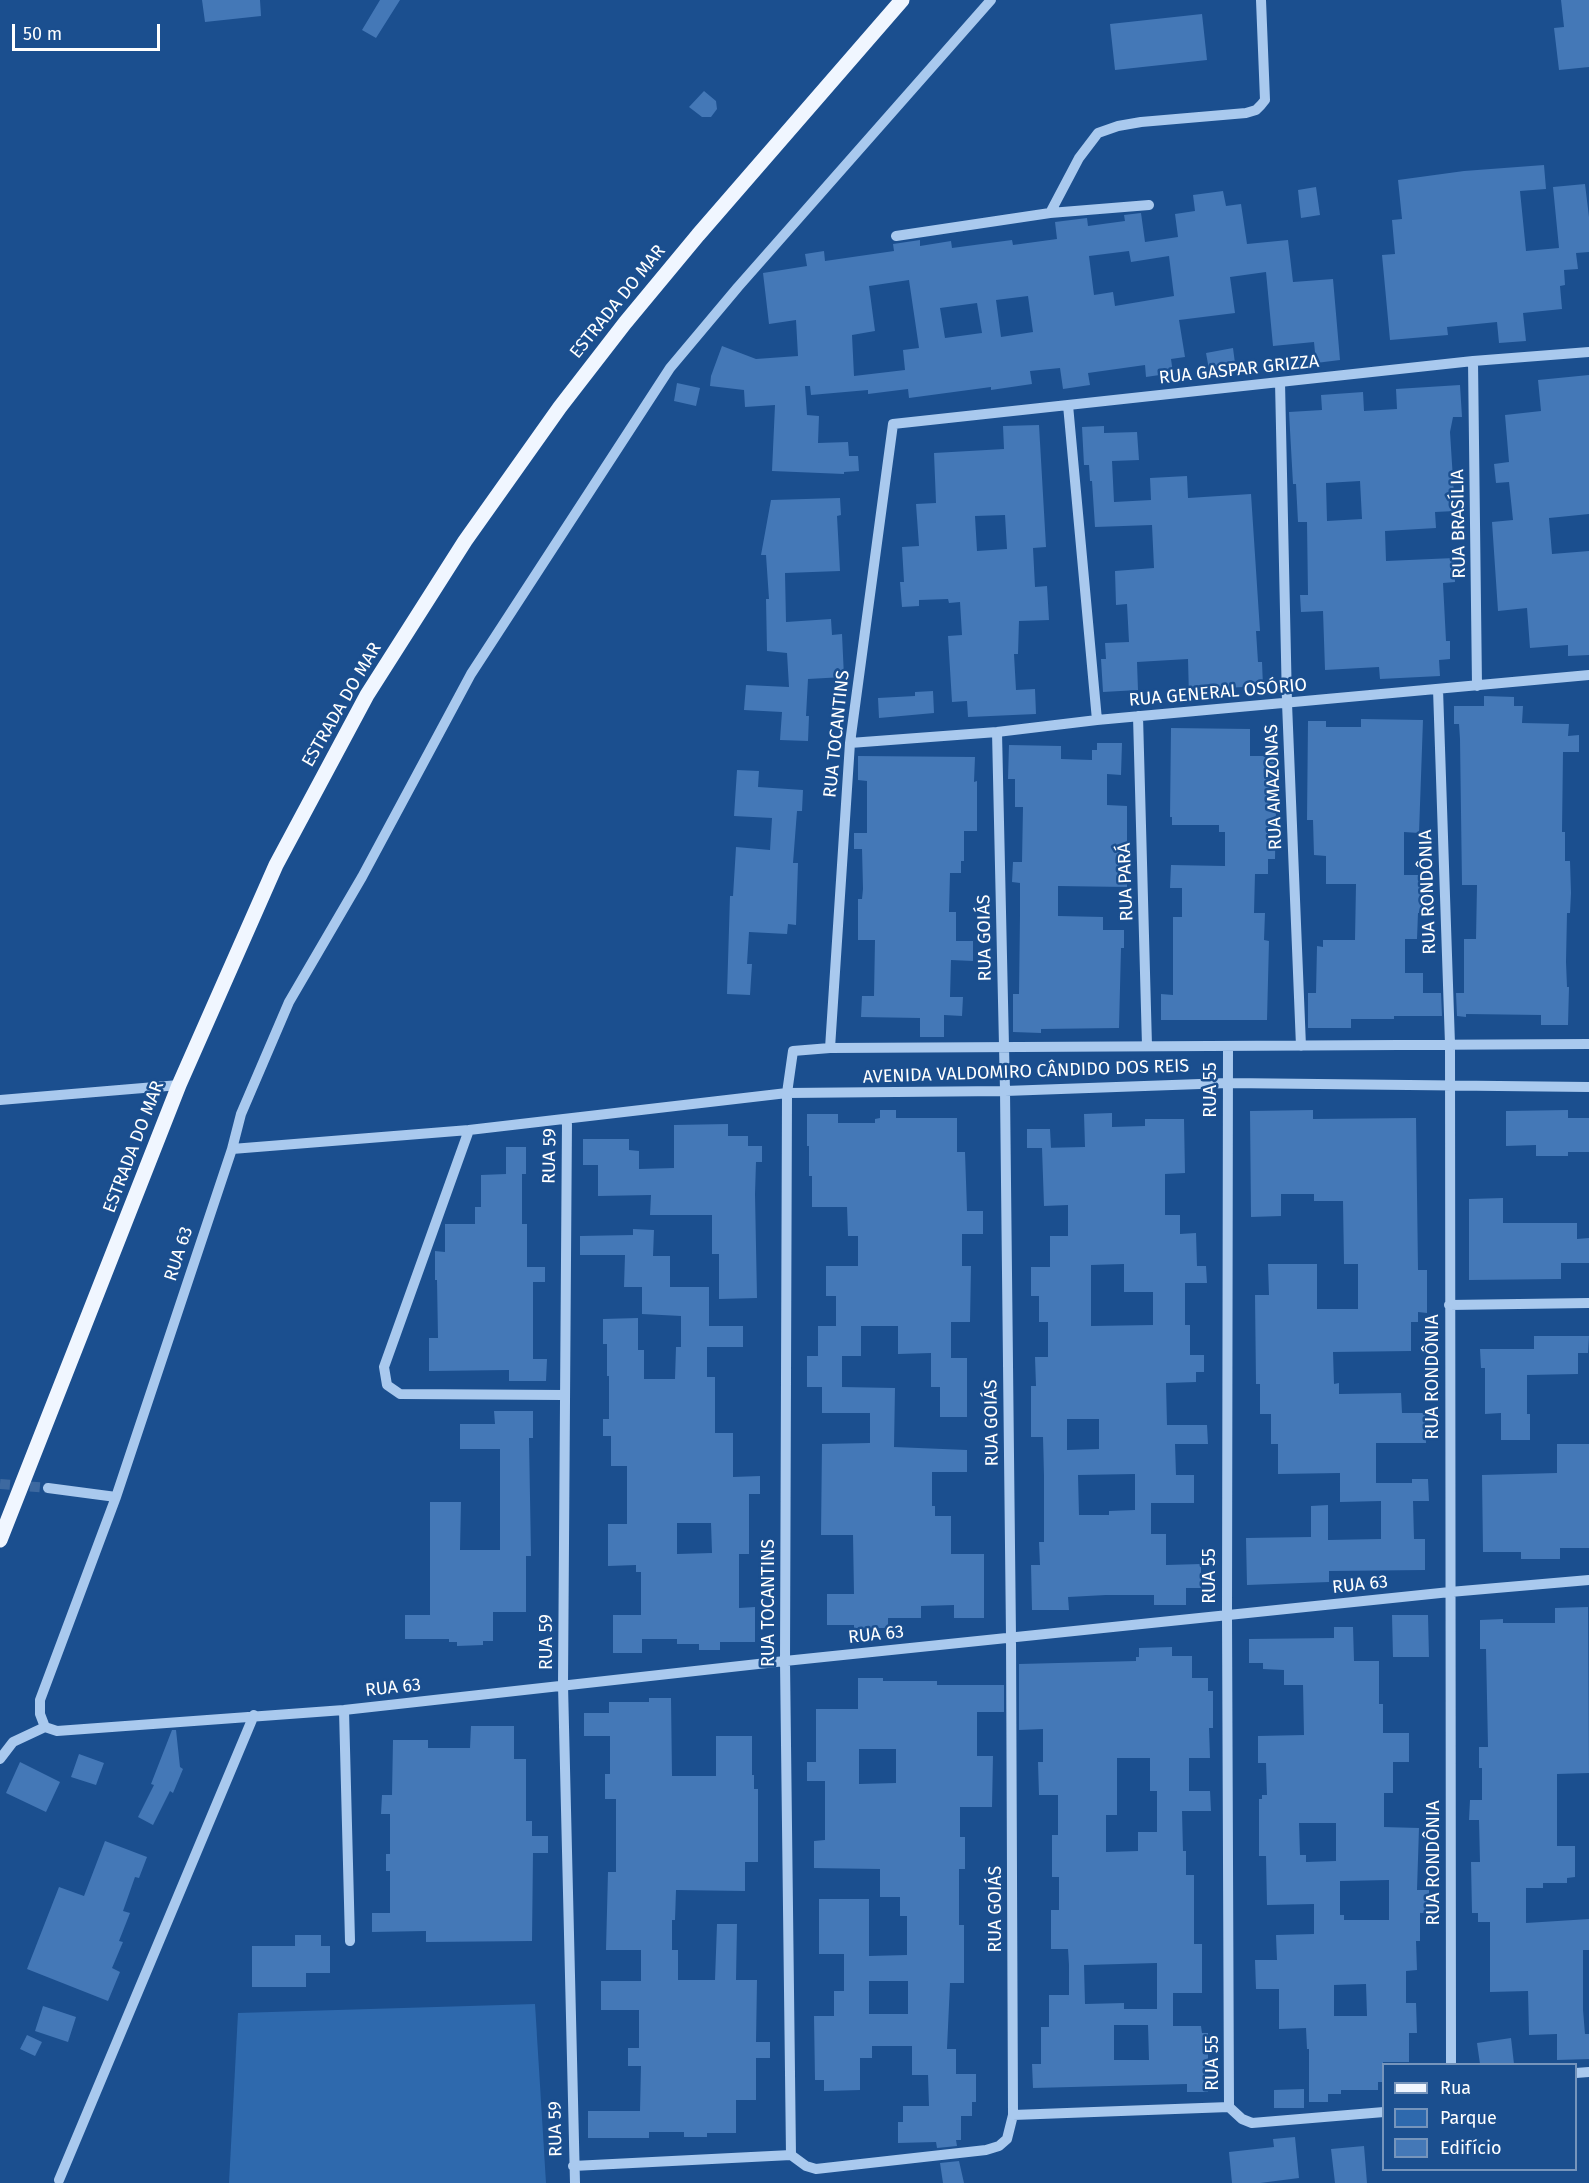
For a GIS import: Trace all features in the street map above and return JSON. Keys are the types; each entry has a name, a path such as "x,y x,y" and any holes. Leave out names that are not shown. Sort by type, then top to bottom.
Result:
{"main road":[{"name":"ESTRADA DO MAR","path":"0,1539 179,1085 276,865 367,695 465,541 560,406 705,226 902,0"}],"street":[{"name":"RUA 63","path":"991,0 746,278 670,368 471,674 362,877 289,1002 241,1114 232,1149 116,1497 40,1700 40,1714 45,1726 57,1731 344,1710 1011,1637 1589,1580"},
{"path":"1050,213 1079,158 1098,133 1118,126 1141,122 1246,113 1262,105 1265,100 1261,0"},
{"path":"896,236 1050,213 1149,205"},
{"name":"RUA GASPAR GRIZZA","path":"893,424 1473,361 1589,352"},
{"name":"RUA BRASÍLIA","path":"1473,361 1477,686"},
{"name":"RUA AMAZONAS","path":"1280,382 1287,703 1301,1046"},
{"path":"1068,405 1097,720"},
{"name":"RUA TOCANTINS","path":"830,1048 850,743 893,424"},
{"name":"RUA GENERAL OSÓRIO","path":"850,743 997,732 1097,720 1589,675"},
{"name":"RUA RONDÔNIA","path":"1438,689 1450,1044 1451,2063"},
{"name":"RUA PARÁ","path":"1138,717 1147,1046"},
{"name":"RUA GOIÁS","path":"997,732 1005,1091 1013,2115"},
{"name":"AVENIDA VALDOMIRO CÂNDIDO DOS REIS","path":"793,1051 830,1048 1589,1044"},
{"name":"RUA 55","path":"1228,1046 1229,2106"},
{"name":"RUA TOCANTINS","path":"791,2155 785,1661 788,1093 793,1051"},
{"name":"AVENIDA VALDOMIRO CÂNDIDO DOS REIS","path":"469,1130 788,1093 1005,1091 1228,1083 1589,1087"},
{"path":"0,1100 179,1085"},
{"name":"RUA 59","path":"567,1119 563,1686 575,2183"},
{"path":"232,1149 469,1130 384,1367 387,1385 400,1394 564,1395"},
{"path":"1449,1305 1589,1303"},
{"path":"48,1488 116,1497"},
{"path":"344,1710 350,1941"},
{"path":"59,2180 254,1715"},
{"path":"0,1759 13,1742 45,1726"},
{"path":"573,2166 791,2155 806,2166 816,2169 986,2150 999,2146 1007,2139 1013,2115 1229,2106 1242,2119 1252,2123 1382,2112"}],"green space":[{"path":"535,2004 546,2183 229,2183 238,2013"}],"building":[{"path":"202,0 260,0 261,16 205,22"},
{"path":"380,0 400,0 376,38 362,30"},
{"path":"1561,0 1589,0 1589,67 1559,70 1554,28 1564,27"},
{"path":"1202,14 1207,60 1115,70 1110,24"},
{"path":"704,91 716,101 717,109 711,117 702,117 689,107"},
{"path":"1544,165 1546,189 1520,191 1526,251 1559,248 1553,187 1585,184 1589,217 1589,252 1576,253 1578,269 1564,270 1565,285 1560,286 1562,309 1523,313 1526,341 1499,343 1497,322 1447,327 1448,335 1390,340 1382,255 1395,254 1392,220 1402,219 1398,180 1464,171"},
{"path":"1316,187 1320,215 1301,218 1298,190"},
{"path":"1223,191 1226,206 1241,204 1247,244 1288,240 1293,282 1333,279 1340,360 1316,363 1314,342 1273,346 1266,272 1230,277 1235,313 1179,320 1185,357 1171,359 1173,373 1146,377 1145,365 1088,373 1090,385 1063,389 1060,368 1030,371 1032,384 909,398 908,389 868,394 868,390 811,395 810,386 805,386 807,415 819,416 818,443 848,442 849,456 858,456 859,471 844,472 844,474 772,471 775,405 745,407 744,390 710,386 711,376 722,346 756,359 798,356 796,320 769,324 763,273 807,266 805,254 824,251 825,261 894,251 893,244 920,240 920,246 951,241 952,248 1012,240 1013,245 1057,239 1055,222 1087,218 1088,226 1125,221 1124,215 1141,213 1145,242 1178,237 1175,214 1195,211 1193,195","holes":["1129,251 1131,262 1169,256 1174,296 1115,306 1113,292 1094,295 1089,256","909,280 919,348 903,350 905,370 854,376 852,335 875,331 869,286","1028,296 1033,332 1001,337 996,300","977,303 982,333 945,338 940,308"]},
{"path":"1233,348 1236,371 1210,375 1206,353"},
{"path":"1589,375 1589,514 1549,518 1552,554 1589,551 1589,655 1568,656 1568,645 1530,648 1527,608 1498,611 1492,522 1513,520 1509,482 1496,483 1494,464 1509,462 1505,415 1541,411 1538,380"},
{"path":"677,383 700,388 696,406 674,401"},
{"path":"1460,385 1462,417 1453,417 1450,432 1455,511 1435,512 1436,528 1385,531 1386,561 1454,558 1455,582 1443,583 1446,641 1450,641 1450,659 1439,660 1440,676 1380,679 1379,667 1325,670 1323,611 1301,612 1300,595 1308,595 1307,522 1298,522 1296,484 1293,484 1289,412 1322,410 1321,395 1363,392 1364,411 1397,409 1396,389","holes":["1360,481 1362,519 1327,521 1326,483"]},
{"path":"1039,425 1046,547 1033,548 1035,587 1047,586 1049,620 1019,621 1018,654 1014,654 1016,690 1035,689 1036,714 968,717 967,701 952,702 948,636 962,635 960,602 949,603 948,599 919,600 919,606 902,607 900,582 904,582 902,547 919,546 916,504 936,503 934,453 1004,449 1003,426","holes":["1005,515 1007,549 977,551 975,516"]},
{"path":"1104,426 1104,433 1137,432 1139,460 1112,461 1114,502 1151,500 1150,478 1187,476 1188,498 1251,494 1260,631 1256,631 1258,662 1262,662 1263,686 1205,689 1205,697 1189,697 1188,659 1137,662 1138,690 1103,692 1101,659 1106,659 1105,643 1129,642 1127,604 1116,605 1115,571 1154,568 1152,525 1095,527 1092,481 1090,481 1089,465 1084,465 1082,427"},
{"path":"840,498 841,515 837,516 840,571 785,573 786,622 831,619 832,635 842,634 844,677 808,679 806,716 809,716 808,741 780,740 782,712 744,710 746,685 789,687 787,653 767,651 766,599 769,599 766,555 761,555 771,500"},
{"path":"933,691 934,713 879,718 878,698 915,696 915,692"},
{"path":"1484,696 1514,697 1514,706 1523,706 1522,723 1569,724 1568,736 1579,735 1579,752 1563,752 1562,832 1565,832 1565,861 1570,861 1571,893 1570,913 1567,913 1568,1025 1541,1025 1541,1015 1466,1014 1466,1017 1457,1016 1456,993 1464,993 1464,939 1476,939 1477,885 1462,885 1460,739 1459,724 1454,724 1454,706 1484,706"},
{"path":"1361,719 1423,720 1419,833 1404,832 1404,875 1427,875 1426,913 1418,913 1417,939 1405,939 1405,973 1423,973 1423,993 1441,993 1442,1016 1351,1019 1351,1028 1308,1028 1308,993 1316,993 1317,946 1323,947 1323,940 1355,940 1356,884 1326,884 1326,856 1314,855 1313,820 1307,820 1308,721 1326,721 1326,727 1361,727"},
{"path":"1171,728 1250,729 1250,756 1274,756 1275,859 1268,859 1268,874 1255,874 1254,913 1265,913 1264,940 1269,941 1267,1020 1161,1020 1161,994 1173,995 1173,917 1182,917 1182,888 1170,888 1171,865 1225,866 1225,832 1219,832 1219,825 1172,825 1172,817 1170,817"},
{"path":"1097,743 1122,743 1121,775 1107,774 1107,805 1127,806 1127,887 1058,886 1058,916 1103,917 1103,930 1124,930 1124,948 1121,948 1119,1028 1041,1029 1041,1033 1013,1032 1013,994 1019,994 1020,883 1012,882 1013,862 1022,862 1023,807 1015,807 1015,779 1008,779 1009,745 1061,746 1061,759 1092,760 1092,750 1097,750"},
{"path":"858,756 975,757 977,831 964,831 964,861 961,861 961,873 950,873 949,912 956,912 956,941 973,941 973,961 951,960 950,997 963,997 962,1016 944,1015 944,1037 920,1037 920,1018 861,1017 862,996 874,996 875,940 858,940 858,899 862,899 863,889 862,849 854,849 854,833 867,833 867,781 858,780"},
{"path":"737,770 759,771 758,787 803,790 802,811 797,811 793,863 798,863 796,925 788,924 787,934 749,932 747,964 752,964 750,995 727,994 730,896 733,896 736,847 770,850 772,818 734,816"},
{"path":"880,1110 896,1110 896,1118 957,1118 957,1152 965,1152 967,1211 983,1211 983,1234 962,1234 962,1266 971,1266 970,1322 951,1322 951,1358 967,1358 967,1417 940,1417 940,1387 931,1387 931,1353 898,1354 898,1326 861,1326 861,1356 842,1356 842,1387 895,1388 894,1447 967,1450 967,1472 932,1472 932,1506 935,1506 935,1516 951,1516 951,1554 984,1554 984,1618 954,1618 954,1605 921,1606 921,1618 888,1618 888,1628 854,1628 854,1625 827,1625 827,1594 854,1594 853,1535 821,1535 822,1444 870,1443 870,1413 822,1413 822,1387 807,1387 807,1356 818,1356 818,1326 836,1326 836,1296 826,1296 826,1266 858,1266 858,1236 848,1236 847,1207 812,1207 807,1114 838,1114 838,1123 875,1123 875,1119 880,1118"},
{"path":"1313,1110 1313,1119 1416,1118 1418,1270 1427,1270 1427,1313 1418,1312 1418,1322 1411,1322 1411,1351 1333,1352 1334,1384 1339,1383 1339,1394 1401,1393 1402,1413 1425,1413 1426,1443 1376,1443 1376,1483 1412,1483 1412,1479 1428,1479 1429,1501 1413,1501 1414,1539 1425,1539 1425,1570 1329,1571 1329,1582 1247,1585 1246,1538 1311,1537 1311,1506 1328,1505 1328,1540 1381,1539 1381,1501 1340,1502 1340,1473 1278,1474 1278,1444 1271,1444 1271,1414 1260,1414 1260,1384 1256,1384 1255,1295 1269,1295 1268,1264 1317,1264 1317,1309 1358,1309 1358,1264 1344,1264 1343,1201 1314,1201 1314,1194 1281,1194 1281,1216 1251,1217 1250,1111"},
{"path":"1568,1110 1568,1118 1589,1118 1589,1152 1568,1152 1568,1156 1536,1156 1536,1145 1506,1146 1506,1111"},
{"path":"1112,1113 1112,1127 1145,1126 1145,1119 1184,1119 1185,1173 1165,1174 1165,1215 1180,1215 1180,1234 1196,1233 1197,1266 1206,1266 1207,1283 1185,1283 1185,1325 1190,1325 1190,1355 1204,1355 1204,1372 1196,1372 1196,1382 1166,1383 1167,1425 1207,1425 1208,1444 1175,1444 1176,1475 1194,1475 1194,1503 1151,1503 1151,1534 1166,1534 1166,1565 1201,1564 1201,1588 1186,1588 1186,1605 1154,1605 1154,1595 1106,1595 1068,1597 1069,1610 1032,1610 1031,1565 1040,1565 1039,1542 1044,1542 1044,1476 1043,1437 1031,1437 1031,1386 1036,1386 1035,1357 1048,1357 1048,1322 1039,1322 1039,1296 1031,1296 1031,1267 1050,1267 1050,1236 1068,1236 1068,1205 1044,1206 1042,1148 1085,1147 1084,1114","holes":["1124,1264 1124,1292 1153,1292 1153,1325 1091,1326 1091,1265","1067,1419 1099,1419 1099,1449 1067,1450","1135,1474 1135,1510 1109,1511 1109,1515 1079,1515 1078,1475"]},
{"path":"728,1124 728,1136 748,1136 748,1146 762,1146 762,1162 756,1162 757,1298 719,1299 719,1254 712,1254 712,1215 650,1215 651,1195 598,1196 598,1165 583,1165 583,1139 629,1139 629,1150 639,1151 639,1169 674,1168 674,1125"},
{"path":"1027,1129 1050,1129 1051,1148 1027,1148"},
{"path":"506,1147 526,1147 526,1174 522,1174 522,1224 527,1224 527,1267 545,1267 545,1282 533,1282 533,1359 547,1359 546,1381 509,1381 509,1370 429,1371 429,1338 438,1338 435,1251 445,1252 445,1224 475,1224 475,1207 481,1207 481,1175 506,1174"},
{"path":"1503,1198 1503,1223 1577,1223 1577,1239 1589,1238 1589,1263 1561,1263 1561,1279 1469,1280 1469,1199"},
{"path":"633,1229 654,1230 653,1256 670,1256 670,1287 709,1287 709,1326 743,1326 743,1347 707,1347 707,1377 715,1377 715,1433 733,1433 733,1477 760,1476 760,1494 749,1494 749,1554 739,1554 739,1608 755,1607 755,1642 720,1642 720,1650 699,1650 699,1644 677,1644 677,1639 642,1639 642,1653 613,1653 613,1615 641,1615 641,1572 636,1572 636,1565 608,1566 608,1524 627,1524 627,1466 611,1466 611,1436 603,1436 603,1419 609,1419 609,1376 607,1376 607,1344 603,1344 603,1319 638,1318 638,1350 644,1350 644,1379 675,1379 676,1347 681,1347 681,1316 642,1314 642,1287 624,1287 625,1255 580,1255 580,1236 633,1235","holes":["677,1523 711,1523 712,1553 677,1554"]},
{"path":"1534,1336 1589,1336 1588,1353 1578,1353 1578,1374 1527,1375 1530,1440 1501,1440 1501,1413 1485,1414 1485,1368 1481,1368 1480,1349 1534,1349"},
{"path":"494,1411 533,1411 533,1438 529,1438 531,1556 526,1556 526,1612 493,1612 493,1641 483,1641 483,1645 457,1646 457,1642 449,1642 449,1639 405,1639 405,1615 430,1615 430,1502 461,1502 460,1550 500,1550 500,1449 460,1449 460,1424 495,1424"},
{"path":"1557,1444 1589,1444 1589,1548 1560,1548 1560,1559 1521,1559 1521,1552 1483,1552 1482,1475 1557,1473"},
{"path":"1588,1607 1589,1773 1557,1774 1557,1846 1575,1846 1575,1877 1567,1878 1567,1883 1543,1883 1543,1888 1526,1888 1526,1923 1589,1919 1589,1950 1583,1950 1583,2010 1585,2034 1589,2034 1589,2059 1557,2060 1557,2034 1529,2035 1528,1991 1490,1992 1490,1922 1478,1922 1478,1913 1472,1913 1471,1862 1480,1862 1479,1820 1469,1820 1470,1800 1482,1800 1482,1768 1479,1768 1479,1747 1488,1747 1486,1649 1480,1649 1480,1620 1503,1619 1503,1623 1555,1623 1555,1608"},
{"path":"1392,1615 1428,1615 1429,1657 1393,1657"},
{"path":"1334,1627 1353,1627 1354,1661 1379,1661 1379,1704 1383,1704 1383,1733 1409,1733 1409,1762 1393,1762 1393,1793 1384,1793 1384,1827 1419,1828 1417,1890 1429,1890 1429,1913 1420,1913 1420,1941 1416,1941 1417,1970 1406,1971 1406,2003 1416,2003 1417,2033 1409,2033 1409,2062 1382,2063 1382,2082 1378,2082 1378,2090 1341,2090 1341,2094 1328,2094 1328,2102 1309,2102 1309,2049 1307,2049 1306,2028 1279,2029 1279,1989 1256,1989 1255,1960 1277,1960 1276,1935 1314,1934 1314,1904 1267,1905 1266,1856 1259,1856 1259,1799 1262,1799 1262,1795 1267,1795 1266,1763 1258,1763 1258,1736 1304,1735 1303,1685 1284,1685 1284,1670 1263,1669 1263,1663 1249,1663 1249,1639 1334,1638","holes":["1299,1823 1336,1823 1336,1861 1306,1862 1306,1855 1300,1855","1389,1880 1389,1920 1344,1920 1344,1915 1340,1915 1340,1881","1366,1984 1367,2016 1334,2016 1334,1985"]},
{"path":"1172,1647 1172,1656 1192,1656 1192,1678 1208,1678 1208,1691 1213,1691 1213,1728 1209,1728 1210,1758 1189,1758 1189,1791 1210,1791 1211,1811 1182,1811 1186,1875 1194,1875 1194,1944 1202,1944 1202,1993 1173,1993 1173,2026 1201,2026 1202,2033 1208,2033 1208,2092 1187,2092 1187,2084 1033,2088 1032,2064 1041,2064 1041,2027 1049,2027 1049,1995 1069,1995 1069,1965 1068,1949 1051,1949 1051,1910 1059,1910 1059,1877 1052,1877 1052,1835 1058,1835 1058,1795 1039,1795 1038,1762 1043,1762 1043,1729 1019,1730 1019,1664 1136,1661 1136,1657 1139,1657 1139,1648","holes":["1117,1758 1150,1758 1150,1791 1157,1791 1157,1832 1138,1832 1138,1851 1106,1852 1106,1815 1117,1815","1157,1963 1157,2009 1124,2009 1124,2003 1085,2004 1084,1965","1114,2025 1148,2025 1149,2060 1114,2060"]},
{"path":"858,1678 883,1678 883,1681 937,1681 937,1685 1004,1685 1004,1712 977,1712 977,1756 993,1756 992,1807 960,1807 960,1837 965,1837 965,1869 959,1869 959,1925 964,1925 964,1983 950,1983 947,2049 956,2049 956,2074 976,2074 976,2102 972,2102 972,2116 961,2116 961,2140 956,2140 957,2146 937,2148 936,2142 898,2143 898,2122 903,2122 903,2106 929,2106 928,2075 912,2075 912,2046 872,2046 872,2058 860,2058 860,2090 824,2091 824,2080 815,2080 814,2016 834,2016 834,1991 844,1991 844,1954 819,1954 819,1899 869,1899 869,1956 907,1955 907,1916 900,1916 900,1897 880,1897 880,1869 814,1868 814,1841 825,1840 825,1781 807,1781 807,1762 816,1762 816,1709 858,1709","holes":["859,1749 896,1749 896,1783 859,1784","869,1981 908,1981 908,2014 869,2014"]},
{"path":"649,1698 671,1698 672,1776 716,1776 716,1736 752,1736 752,1775 754,1775 754,1789 758,1789 758,1862 745,1862 745,1891 676,1890 675,1920 672,1920 672,1950 678,1950 678,1980 715,1980 717,1924 737,1924 736,1980 757,1980 756,2042 770,2042 770,2058 756,2058 756,2100 736,2100 736,2133 707,2133 707,2137 684,2137 684,2132 649,2132 649,2138 588,2138 588,2111 640,2111 641,2066 628,2066 628,2048 639,2048 639,2010 601,2010 601,1981 641,1981 641,1950 606,1950 608,1872 616,1872 616,1799 605,1799 605,1774 610,1774 610,1736 584,1736 584,1713 609,1713 609,1702 649,1702"},
{"path":"471,1726 514,1726 514,1759 526,1759 526,1821 532,1821 532,1836 548,1836 548,1853 533,1853 532,1941 426,1942 426,1931 372,1932 372,1913 390,1913 390,1871 386,1871 386,1854 390,1854 390,1814 381,1814 382,1795 392,1795 393,1740 428,1740 428,1748 470,1748"},
{"path":"172,1730 176,1730 180,1767 183,1769 173,1793 170,1791 153,1825 138,1817 154,1785 151,1784"},
{"path":"79,1754 104,1763 96,1785 71,1777"},
{"path":"20,1762 60,1782 46,1812 6,1793"},
{"path":"105,1841 147,1857 139,1878 135,1877 123,1911 130,1913 119,1941 123,1942 112,1968 120,1972 108,2001 27,1969 59,1887 84,1896"},
{"path":"295,1935 321,1935 321,1946 330,1946 330,1973 306,1973 306,1987 252,1987 252,1946 295,1946"},
{"path":"43,2006 76,2017 68,2042 35,2031"},
{"path":"27,2035 42,2042 35,2056 20,2049"},
{"path":"1511,2038 1514,2063 1480,2063 1477,2043"},
{"path":"1304,2089 1304,2108 1274,2108 1274,2090"},
{"path":"1295,2137 1299,2178 1260,2183 1232,2183 1229,2152 1274,2147 1273,2139"},
{"path":"1364,2146 1367,2183 1335,2183 1331,2149"},
{"path":"959,2161 964,2183 943,2183 940,2163"}],"tunnel":[{"path":"0,1484 48,1488"}]}
